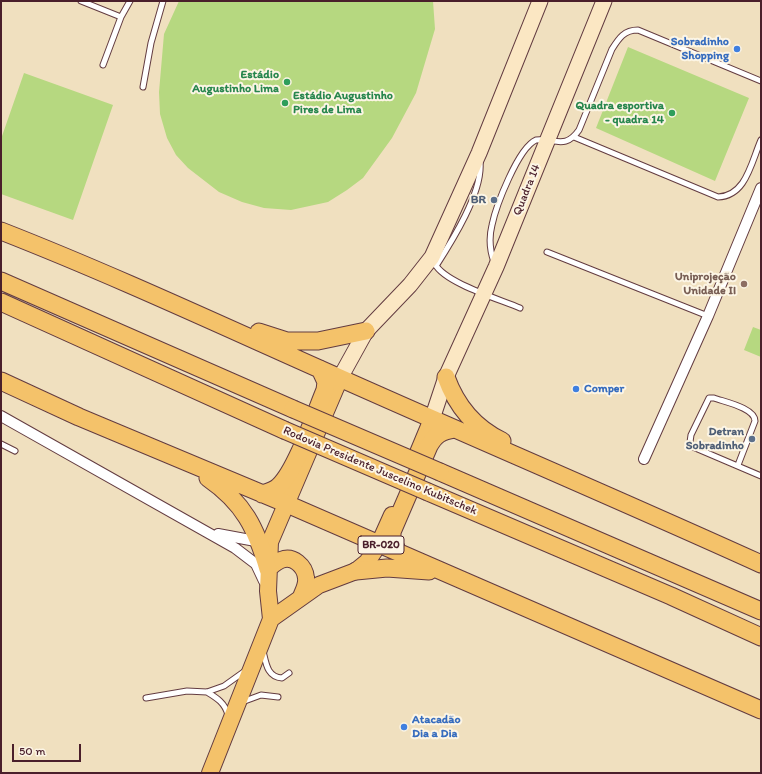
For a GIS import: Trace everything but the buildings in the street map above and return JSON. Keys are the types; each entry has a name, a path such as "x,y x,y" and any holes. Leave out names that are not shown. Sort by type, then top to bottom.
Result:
{"highway":[{"path":"1,231 184,309 454,429 593,488 761,564"},
{"name":"Rodovia Presidente Juscelino Kubitschek","path":"1,281 761,611"},
{"name":"Rodovia Presidente Juscelino Kubitschek","path":"1,302 284,430 671,596 761,637"},
{"path":"184,309 287,341 318,341 366,331"},
{"path":"262,494 271,492 279,487 296,458 325,390 326,382 320,369"},
{"path":"446,377 451,391 467,416 493,436 553,464 593,488"},
{"name":"BR-020","path":"1,381 79,417 180,458 761,710"},
{"path":"398,552 392,540 392,532 429,446 436,436 446,430 454,429"},
{"path":"180,458 213,481 236,500 265,542 268,569"},
{"path":"362,537 387,527"},
{"path":"356,571 387,568 449,574"}],"main road":[{"path":"265,542 287,504 340,378 366,331 434,262 540,1"},
{"name":"Quadra 14","path":"432,419 446,377 496,267 546,140 604,1"},
{"path":"271,619 319,585 356,571 367,562 379,544 387,527 432,419"},
{"path":"210,773 271,619 268,591 268,569 282,559 291,559 298,563 306,578 306,586 301,597"}],"street":[{"path":"644,459 758,206 761,188"},
{"path":"1,416 206,532 252,560 260,570 268,591"},
{"path":"206,532 240,540 265,542"}],"lane":[{"path":"81,1 121,17"},
{"path":"103,64 121,17 130,1"},
{"path":"143,87 150,43 163,1"},
{"path":"496,267 491,254 491,227 497,206 508,180 526,147 536,140 564,142 574,137 579,130 612,49 619,38 626,32 638,30 650,34 761,81"},
{"path":"574,137 718,197 728,197 741,187 761,140"},
{"path":"547,252 708,316"},
{"path":"434,262 454,280 520,308"},
{"path":"738,465 755,421 754,415 749,410 714,398 709,398 697,422 690,442 693,447 701,452 738,465 761,476"},
{"path":"1,444 15,450"},
{"path":"262,644 269,672 274,676 282,678 289,673"},
{"path":"207,692 231,682 253,664"},
{"path":"146,698 194,690 207,692 220,700 226,708 228,716 227,730"},
{"path":"238,703 260,695 278,697"}],"green space":[{"name":"Estádio Augustinho Pires de Lima","path":"179,1 433,1 435,29 416,93 392,138 363,178 328,202 291,210 264,208 242,202 219,192 188,168 176,155 167,138 160,114 159,92 164,34"},
{"name":"Quadra esportiva - quadra 14","path":"628,47 749,98 715,181 596,128"},
{"path":"24,73 113,105 73,220 1,194 1,139"},
{"path":"753,327 761,330 761,357 744,350"}],"place":[{"name":"Sobradinho Shopping","path":"737,49"},
{"name":"Estádio Augustinho Lima","path":"287,82"},
{"name":"Estádio Augustinho Pires de Lima","path":"285,103"},
{"name":"Quadra esportiva - quadra 14","path":"672,113"},
{"name":"BR","path":"494,200"},
{"name":"Uniprojeção Unidade II","path":"744,284"},
{"name":"Comper","path":"576,389"},
{"name":"Detran Sobradinho","path":"752,439"},
{"name":"Atacadão Dia a Dia","path":"404,727"}]}
